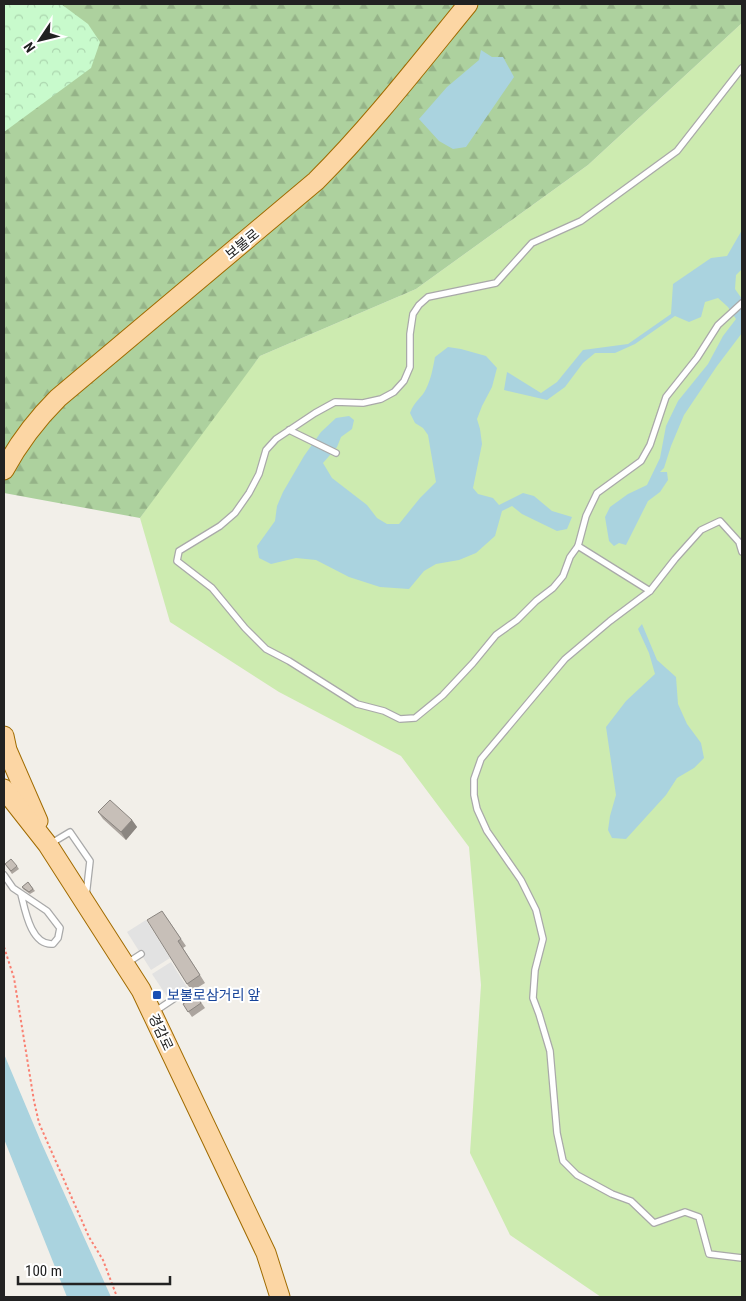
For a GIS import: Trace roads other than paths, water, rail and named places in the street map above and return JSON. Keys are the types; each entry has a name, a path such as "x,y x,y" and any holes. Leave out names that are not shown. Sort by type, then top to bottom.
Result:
{"main road":[{"name":"보불로","path":"4,470 10,458 33,426 58,398 282,211 347,150 468,4"},
{"path":"4,736 7,750 48,845"},
{"name":"경감로","path":"4,788 48,845 86,903 133,959 142,990 152,1013 266,1253 280,1297"}],"lane":[{"path":"742,68 677,151 581,221 532,243 496,283 428,297 413,314 410,334 410,367 404,381 394,392 382,399 363,403 336,402 315,413 276,439 266,450 259,474 235,513 220,526 179,551 177,561 212,588 245,628 266,649 357,704 400,719 415,718 443,695 496,635 517,620 536,601 553,588 563,576 570,557 578,546 586,516 597,493 641,461 650,445 666,397 697,358 718,325 742,303"},
{"path":"289,430 336,453"},
{"path":"742,552 739,542 720,521 701,530 650,590 564,659 481,759 474,779 474,795 477,809 488,831 521,880 536,910 543,938 535,970 533,998 550,1052 557,1133 563,1161 577,1174 612,1194 630,1201 654,1223 685,1212 699,1217 710,1254 742,1258"},
{"path":"578,546 650,590"},
{"path":"48,845 70,832 90,861 86,903"},
{"path":"4,875 13,888 47,911 55,919 60,928 58,938 53,944 48,945 36,936 21,894"},
{"path":"152,1013 178,996"}],"water":[{"path":"481,50 492,57 503,57 514,77 466,147 453,149 439,141 419,119 447,87 479,60"},
{"path":"742,230 742,269 736,275 735,289 742,299 742,333 684,415 664,468 660,472 667,472 668,480 660,492 648,501 626,545 619,543 614,546 609,541 605,517 610,507 628,494 647,485 660,458 666,426 678,401 708,364 723,336 736,319 728,307 718,298 705,302 701,317 689,322 675,316 635,344 615,353 595,353 583,363 565,387 547,400 504,390 507,372 541,393 557,382 583,350 628,344 671,314 673,284 711,258 727,256"},
{"path":"448,347 486,356 497,368 492,387 477,419 482,444 473,488 478,494 493,498 499,505 523,493 534,496 552,511 572,517 567,529 557,531 522,514 512,506 502,511 495,536 476,553 459,560 436,564 424,571 409,589 380,587 349,577 316,560 296,558 271,564 259,558 257,546 275,521 277,506 283,492 304,456 321,432 336,418 349,416 354,420 352,429 341,437 337,447 323,463 332,478 367,505 377,518 387,524 399,524 436,482 428,435 423,428 415,423 410,413 428,385 435,357"},
{"path":"642,624 657,660 676,677 678,704 687,724 701,743 704,758 694,768 677,778 666,795 626,839 612,838 608,830 616,795 606,727 626,701 655,674 649,653 638,629"},
{"path":"4,1054 41,1142 111,1297 67,1297 4,1139"}],"place":[{"name":"보불로삼거리 앞","path":"157,995"}]}
